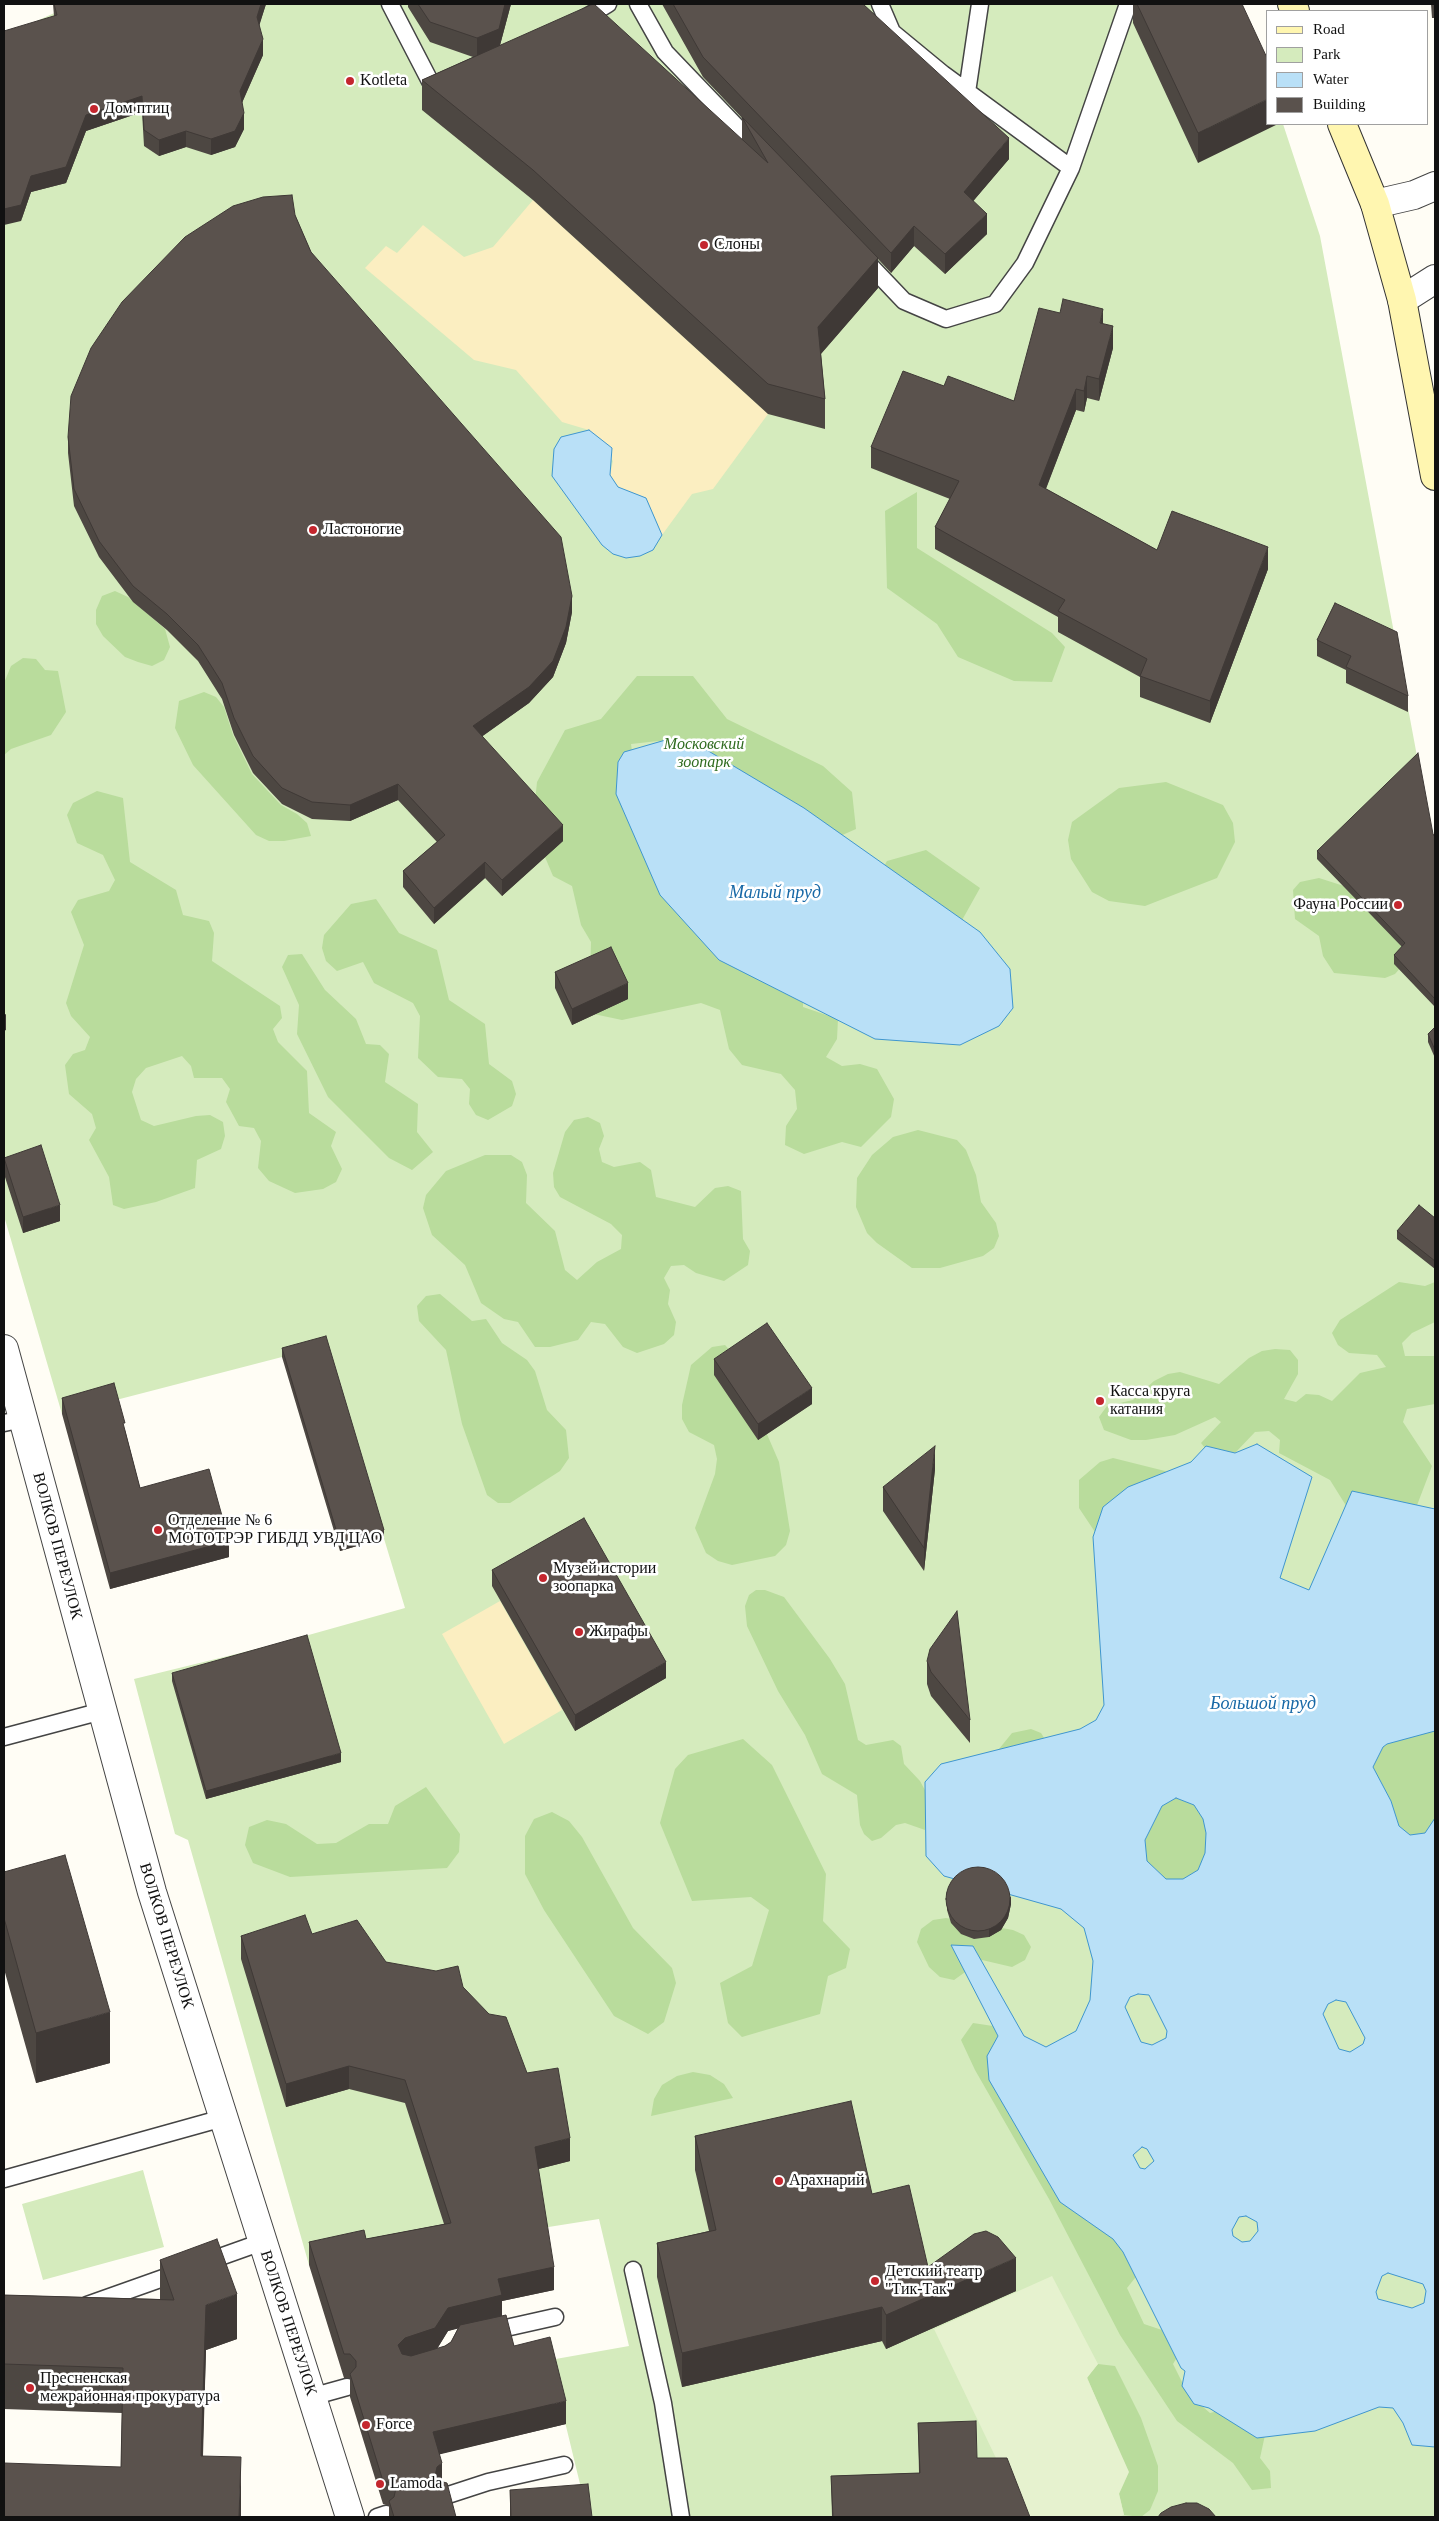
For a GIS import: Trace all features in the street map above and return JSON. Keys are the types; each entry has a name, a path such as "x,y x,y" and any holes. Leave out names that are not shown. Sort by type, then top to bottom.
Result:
{"main road":[{"path":"1342,125 1375,204 1402,300 1435,476"}],"street":[{"path":"1375,204 1414,196 1435,186"},
{"path":"1402,300 1435,279"},
{"name":"ВОЛКОВ ПЕРЕУЛОК","path":"4,1349 13,1421 102,1711 152,1892 350,2517"}],"lane":[{"path":"390,4 433,87 459,76"},
{"path":"569,27 608,4"},
{"path":"638,4 665,52 767,159"},
{"path":"880,4 892,32 967,92 1071,168"},
{"path":"967,92 980,4"},
{"path":"856,251 904,301 946,319 995,304 1025,263 1071,168 1128,4"},
{"path":"4,1737 102,1711"},
{"path":"4,2179 223,2118"},
{"path":"71,2311 262,2242"},
{"path":"633,2270 663,2403 681,2517"},
{"path":"472,2335 555,2317"},
{"path":"312,2397 347,2387"},
{"path":"445,2496 488,2482 564,2465"}],"green space":[{"name":"Московский зоопарк","path":"74,4 1232,4 1266,117 1266,125 1283,125 1320,236 1435,845 1435,2517 588,2517 550,2360 629,2346 599,2219 309,2265 188,1840 175,1834 134,1679 273,1645 405,1608 382,1532 282,1357 62,1414 4,1216 4,36"},
{"path":"917,492 917,548 1052,633 1065,647 1052,682 1014,681 958,657 937,624 887,588 885,511"},
{"path":"115,591 128,597 165,629 170,647 164,660 152,666 125,657 103,636 96,624 96,610 102,596"},
{"path":"23,658 36,659 45,670 58,671 66,712 51,735 11,749 4,755 4,683 11,666"},
{"path":"637,676 693,676 727,719 823,766 852,792 856,829 822,844 743,788 717,756 658,741 631,744 633,759 803,987 803,1007 838,1019 837,1039 826,1057 842,1066 860,1064 877,1069 894,1099 891,1117 861,1147 842,1142 804,1154 785,1145 786,1126 797,1109 795,1090 781,1074 742,1065 729,1049 720,1010 701,1003 622,1020 589,1013 591,942 581,925 572,886 553,876 545,857 550,837 535,802 537,782 565,730 601,719"},
{"path":"204,692 216,697 224,707 233,735 252,774 281,805 297,814 307,823 311,836 284,841 269,841 256,835 193,765 175,728 179,701"},
{"path":"1166,782 1223,805 1233,823 1235,842 1217,878 1145,906 1109,901 1092,892 1071,859 1068,840 1072,822 1119,788"},
{"path":"97,791 123,798 130,862 176,890 183,915 209,921 214,933 212,961 280,1006 282,1018 273,1029 278,1042 307,1071 309,1113 336,1132 331,1146 342,1169 336,1182 323,1189 295,1193 269,1181 258,1168 261,1141 254,1128 239,1126 226,1102 230,1089 222,1078 194,1078 191,1066 182,1056 146,1068 136,1079 132,1092 141,1120 154,1126 196,1116 210,1115 223,1122 225,1136 221,1149 197,1160 195,1188 156,1202 124,1209 113,1205 109,1177 89,1140 96,1128 92,1114 69,1094 65,1065 73,1054 85,1050 90,1037 71,1016 66,1003 84,945 71,912 78,900 109,891 115,880 103,855 77,843 67,815 73,803"},
{"path":"926,850 980,888 961,922 873,886 887,861"},
{"path":"1319,878 1375,896 1408,959 1395,974 1385,978 1334,973 1323,956 1319,936 1295,919 1293,890 1300,882"},
{"path":"376,899 399,933 437,950 449,1000 485,1024 489,1064 512,1081 516,1094 512,1106 488,1120 476,1115 469,1104 470,1089 462,1079 438,1077 418,1058 420,1016 413,1003 374,983 363,962 337,971 326,961 322,948 324,935 351,904"},
{"path":"302,954 325,990 356,1019 366,1044 380,1045 389,1054 385,1082 418,1104 417,1132 433,1152 412,1170 389,1158 328,1097 297,1034 299,1005 282,967 288,955"},
{"path":"588,1117 600,1123 604,1136 599,1149 602,1162 614,1167 640,1162 651,1170 656,1197 695,1207 715,1188 728,1186 741,1191 743,1239 750,1251 748,1265 724,1281 696,1273 684,1265 671,1266 664,1278 670,1290 668,1304 676,1322 674,1335 664,1344 637,1353 623,1347 605,1324 591,1322 578,1340 550,1347 535,1347 518,1322 504,1319 481,1303 465,1265 432,1235 423,1208 426,1195 446,1171 485,1155 511,1155 522,1162 527,1175 526,1203 555,1231 565,1270 577,1280 597,1262 621,1249 622,1235 611,1224 560,1197 554,1187 553,1173 565,1132 574,1120"},
{"path":"918,1130 957,1140 966,1150 976,1175 981,1202 996,1223 999,1236 994,1248 983,1256 940,1268 912,1268 877,1243 867,1233 856,1207 857,1178 872,1155 893,1137"},
{"path":"1399,1282 1425,1286 1435,1282 1435,1322 1412,1333 1402,1343 1405,1356 1435,1356 1435,1404 1407,1409 1403,1422 1432,1466 1411,1521 1360,1528 1330,1480 1279,1453 1280,1440 1269,1431 1255,1432 1235,1453 1209,1453 1201,1443 1221,1422 1215,1417 1175,1435 1146,1440 1131,1440 1104,1430 1099,1417 1107,1406 1133,1400 1154,1381 1168,1374 1180,1372 1219,1384 1249,1358 1262,1351 1275,1349 1290,1350 1298,1360 1298,1374 1284,1399 1296,1402 1306,1394 1319,1395 1332,1401 1360,1373 1386,1367 1377,1355 1349,1353 1338,1345 1332,1333 1340,1320"},
{"path":"440,1294 472,1321 486,1319 502,1343 527,1360 535,1371 547,1410 566,1430 569,1458 560,1471 510,1503 498,1503 487,1495 462,1424 446,1350 419,1321 417,1306 426,1296"},
{"path":"725,1345 761,1384 763,1425 779,1462 790,1531 786,1545 775,1556 732,1565 718,1561 706,1553 695,1528 715,1474 717,1459 714,1445 689,1432 682,1419 682,1405 691,1365 712,1347"},
{"path":"1113,1458 1165,1471 1176,1481 1103,1544 1079,1508 1079,1480 1100,1462"},
{"path":"756,1590 765,1590 784,1597 830,1659 845,1684 858,1740 866,1745 893,1740 901,1746 904,1764 920,1781 933,1805 925,1830 905,1823 896,1825 881,1838 872,1841 864,1834 860,1825 857,1795 822,1774 805,1735 778,1691 747,1626 745,1606 749,1595"},
{"path":"1031,1729 1041,1733 1051,1749 999,1762 999,1749 1012,1733"},
{"path":"1430,1730 1435,1731 1435,1818 1425,1833 1410,1835 1399,1826 1391,1801 1373,1767 1383,1747 1387,1744"},
{"path":"743,1739 772,1765 826,1874 823,1921 850,1949 846,1968 828,1976 820,2014 742,2037 728,2023 720,1983 752,1966 769,1910 751,1897 692,1901 660,1823 675,1769 688,1755"},
{"path":"426,1787 460,1834 459,1852 447,1868 290,1877 253,1863 245,1845 249,1827 267,1820 286,1824 317,1844 336,1843 369,1824 388,1824 395,1806"},
{"path":"1176,1798 1194,1805 1203,1819 1206,1833 1205,1853 1198,1870 1183,1879 1166,1879 1147,1861 1145,1840 1162,1806"},
{"path":"552,1812 569,1821 582,1837 633,1928 672,1968 676,1983 664,2022 648,2034 614,2016 544,1910 525,1874 525,1836 534,1819"},
{"path":"946,1918 1013,1930 1024,1935 1031,1947 1025,1960 1012,1967 982,1960 954,1980 940,1977 929,1967 917,1942 921,1929 933,1920"},
{"path":"973,2023 993,2026 1046,2129 1143,2268 1127,2288 1144,2324 1171,2333 1182,2349 1173,2364 1188,2394 1210,2413 1231,2408 1265,2435 1260,2458 1270,2471 1271,2488 1252,2490 1233,2463 1177,2421 1120,2335 1049,2199 975,2070 961,2040"},
{"path":"693,2072 710,2075 724,2084 733,2098 651,2116 654,2099 662,2085 677,2076"},
{"path":"143,2170 164,2247 43,2280 22,2204"},
{"path":"1052,2276 1098,2364 1087,2378 1129,2472 1119,2494 1124,2515 1119,2517 1021,2517 1007,2481 934,2329"},
{"path":"1098,2364 1115,2366 1141,2418 1158,2466 1158,2491 1150,2510 1141,2517 1124,2515 1099,2406 1087,2377"}],"sand":[{"path":"533,200 768,414 713,489 692,494 662,535 646,498 618,487 610,475 613,461 589,430 562,422 516,370 474,360 365,268 386,246 397,253 423,225 464,257 493,247"},
{"path":"500,1601 562,1710 504,1744 442,1634"}],"water":[{"path":"589,430 612,448 610,475 618,487 646,498 662,535 653,550 640,556 626,558 613,554 602,545 552,476 554,449 561,437"},
{"name":"Малый пруд","path":"669,739 695,743 804,808 980,932 1010,969 1013,1008 999,1026 960,1045 875,1039 719,960 660,895 616,794 618,762 624,752"},
{"name":"Большой пруд","path":"1257,1444 1312,1477 1280,1578 1309,1590 1352,1491 1435,1509 1435,1731 1387,1744 1383,1747 1373,1767 1391,1801 1399,1826 1410,1835 1425,1833 1435,1818 1435,2447 1412,2445 1403,2423 1393,2408 1379,2407 1315,2431 1257,2438 1209,2408 1194,2404 1182,2386 1185,2371 1181,2368 1123,2252 1113,2239 1060,2202 989,2080 987,2056 998,2036 951,1945 973,1946 1024,2036 1046,2047 1076,2031 1090,2000 1093,1961 1084,1928 1061,1909 944,1876 926,1856 925,1782 941,1764 1080,1729 1096,1720 1104,1705 1093,1537 1103,1507 1128,1487 1191,1462 1206,1446 1235,1453","holes":["1176,1798 1194,1805 1203,1819 1206,1833 1205,1853 1198,1870 1183,1879 1166,1879 1147,1861 1145,1840 1162,1806","1138,1994 1149,1995 1167,2031 1166,2038 1152,2045 1141,2042 1125,2007 1130,1997","1336,2000 1346,2002 1365,2038 1363,2044 1350,2052 1339,2049 1323,2014 1328,2004","1142,2147 1147,2149 1154,2161 1145,2169 1140,2168 1133,2155","1246,2216 1257,2222 1258,2231 1250,2241 1242,2242 1233,2236 1232,2230 1239,2217","1388,2273 1423,2284 1426,2291 1424,2303 1412,2308 1378,2299 1376,2292 1382,2276"]}],"building":[{"name":"Дом птиц","path":"54,4 261,4 257,17 263,39 240,91 244,113 235,131 211,139 186,131 159,140 144,130 142,96 86,115 66,167 31,176 21,205 4,209 4,31 57,15"},
{"path":"418,4 505,4 499,29 477,38 430,22"},
{"name":"Слоны","path":"593,4 768,163 742,117 878,258 818,327 825,399 768,384 533,170 422,80"},
{"path":"673,4 863,4 1009,138 964,192 987,214 945,254 914,226 891,253 703,57"},
{"path":"1137,4 1242,4 1266,56 1266,100 1198,133"},
{"name":"Ластоногие","path":"292,195 295,215 311,252 561,537 572,596 566,627 553,661 529,687 473,726 563,825 502,880 485,862 434,908 403,871 445,835 398,784 350,805 312,802 282,788 253,756 234,718 222,683 198,645 167,614 133,586 99,541 74,489 68,437 71,396 91,348 122,302 185,237 233,206 263,197"},
{"path":"1063,299 1103,309 1100,323 1113,326 1099,379 1087,376 1084,391 1076,389 1039,485 1157,550 1172,511 1268,547 1210,701 1140,676 1147,659 1058,611 1065,600 935,527 959,481 871,447 903,371 944,386 948,376 1014,401 1039,308 1060,313"},
{"path":"1335,603 1397,632 1408,696 1346,667 1351,656 1317,640"},
{"name":"Фауна России","path":"1418,753 1435,837 1435,999 1394,955 1405,943 1317,851"},
{"path":"611,947 628,983 572,1009 555,972"},
{"path":"1435,1027 1435,1050 1428,1034"},
{"path":"41,1145 60,1205 23,1217 4,1158"},
{"path":"1419,1205 1435,1218 1435,1261 1397,1231"},
{"path":"767,1323 812,1388 758,1424 714,1359"},
{"path":"326,1336 384,1530 340,1543 282,1348"},
{"path":"114,1383 140,1488 209,1469 229,1541 110,1573 62,1398"},
{"path":"935,1446 924,1548 883,1487"},
{"name":"Жирафы","path":"584,1518 666,1662 575,1715 492,1570"},
{"path":"957,1611 970,1720 931,1672 927,1661 930,1649"},
{"path":"307,1635 341,1753 206,1791 172,1673"},
{"path":"65,1855 110,2012 36,2033 4,1918 4,1872"},
{"path":"978,1867 996,1873 1004,1881 1010,1899 1004,1917 996,1925 978,1931 960,1925 952,1917 946,1899 952,1881 960,1873"},
{"path":"305,1915 312,1934 357,1920 386,1962 436,1971 458,1966 463,1987 489,2014 506,2017 527,2073 558,2068 570,2138 535,2147 554,2267 498,2279 502,2295 448,2308 435,2328 405,2338 398,2345 402,2354 411,2356 445,2346 451,2342 460,2325 506,2315 514,2346 550,2337 566,2401 433,2432 442,2463 437,2467 435,2476 439,2481 447,2483 456,2517 394,2517 389,2501 394,2497 396,2488 392,2483 383,2481 350,2374 356,2367 356,2361 350,2354 344,2354 309,2242 364,2230 366,2239 451,2223 405,2080 349,2066 286,2084 241,1936"},
{"path":"851,2101 872,2194 909,2185 928,2267 974,2234 986,2231 998,2237 1016,2258 886,2315 882,2307 682,2353 657,2243 716,2230 695,2136"},
{"path":"217,2239 237,2294 206,2305 201,2456 241,2457 239,2517 4,2517 4,2463 121,2467 123,2368 4,2364 4,2295 174,2300 160,2260"},
{"path":"976,2421 977,2458 1007,2458 1030,2517 833,2517 831,2476 920,2473 918,2423"},
{"path":"588,2484 592,2517 511,2517 510,2490"},
{"path":"1186,2503 1197,2503 1209,2509 1216,2517 1158,2517 1171,2507"}],"place":[{"name":"Kotleta","path":"350,81"},
{"name":"Дом птиц","path":"94,109"},
{"name":"Слоны","path":"704,245"},
{"name":"Ластоногие","path":"313,530"},
{"name":"Фауна России","path":"1398,905"},
{"name":"Касса круга катания","path":"1100,1401"},
{"name":"Отделение № 6 МОТОТРЭР ГИБДД УВД ЦАО","path":"158,1530"},
{"name":"Музей истории зоопарка","path":"543,1578"},
{"name":"Жирафы","path":"579,1632"},
{"name":"Арахнарий","path":"779,2181"},
{"name":"Детский театр \"Тик-Так\"","path":"875,2281"},
{"name":"Пресненская межрайонная прокуратура","path":"30,2388"},
{"name":"Force","path":"366,2425"},
{"name":"Lamoda","path":"380,2484"}]}
